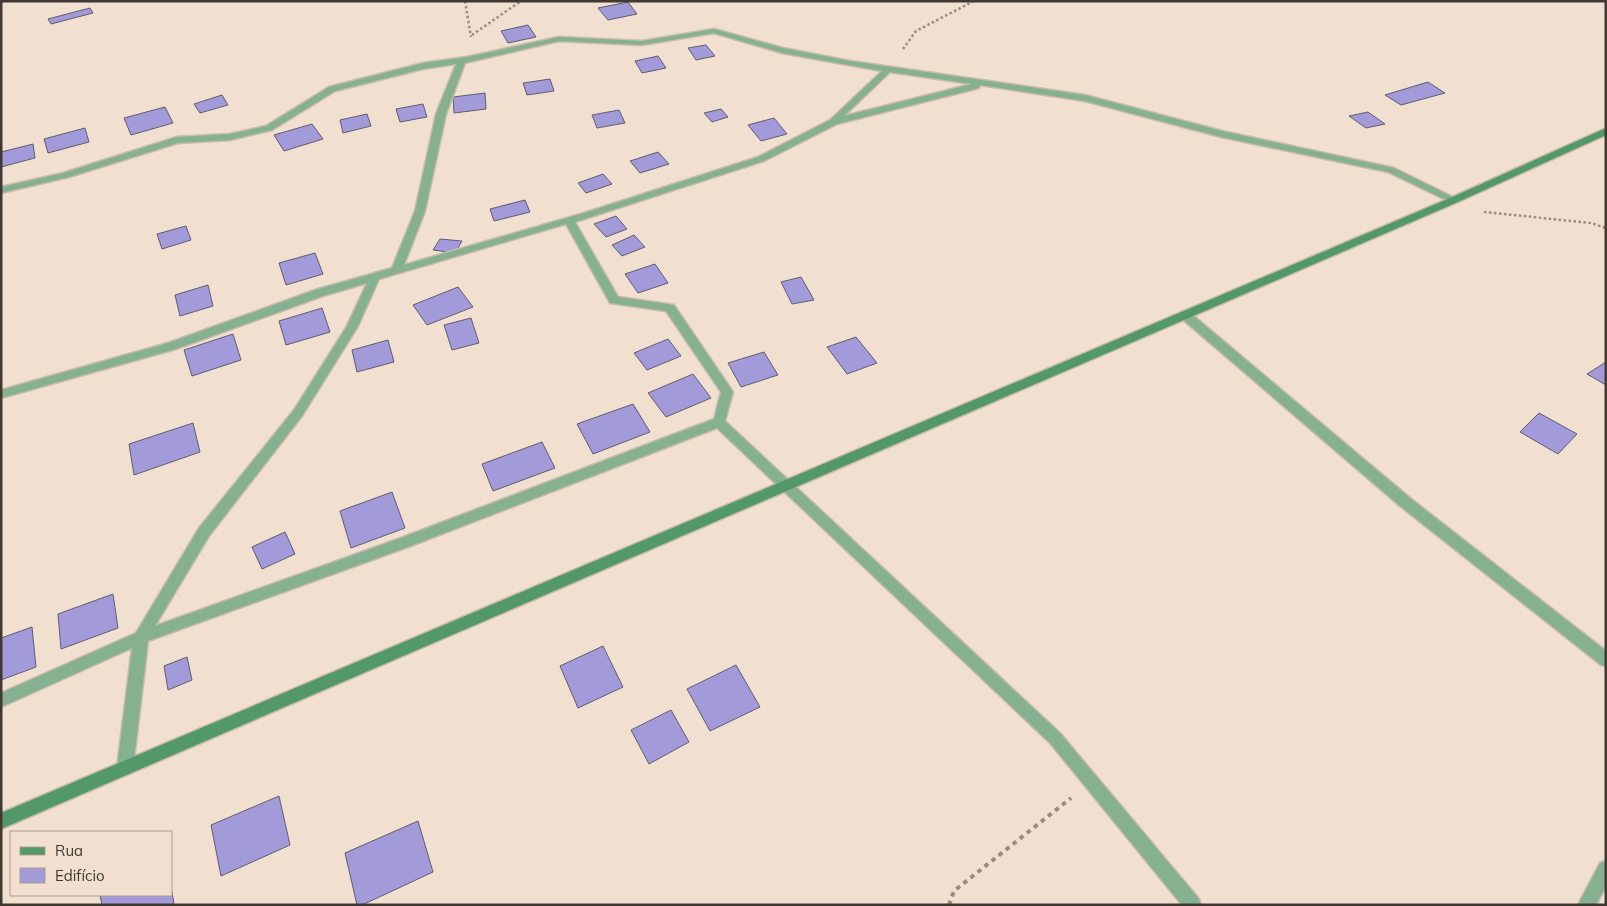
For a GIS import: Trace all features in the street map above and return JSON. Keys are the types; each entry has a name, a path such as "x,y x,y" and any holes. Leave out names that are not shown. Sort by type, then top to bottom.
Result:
{"street":[{"path":"1,190 66,175 176,140 230,137 268,128 332,89 423,66 464,60 559,39 642,43 714,31 782,50 888,70 1085,98 1221,134 1391,170 1454,200"},
{"path":"397,270 420,211 441,114 464,60"},
{"path":"833,122 888,70"},
{"path":"1,394 172,346 319,293 569,220 761,160 833,122 984,84"},
{"path":"1,821 1439,207 1606,131"},
{"path":"569,220 614,300 670,308 727,392 719,422"},
{"path":"126,768 141,637 204,532 298,413 352,326 375,277"},
{"path":"1185,315 1405,502 1606,660"},
{"path":"719,422 1055,738 1193,905"},
{"path":"1,700 141,637 403,544 719,422"},
{"path":"1586,905 1606,869"}],"path":[{"path":"464,60 472,36 465,1"},
{"path":"472,36 521,1"},
{"path":"888,70 916,31 974,1"},
{"path":"1439,207 1591,224 1606,228"},
{"path":"949,905 954,891 1091,782"}],"building":[{"path":"628,2 637,14 608,20 598,8"},
{"path":"90,8 93,13 51,24 48,19"},
{"path":"528,25 536,37 508,43 501,31"},
{"path":"706,45 715,56 696,60 688,48"},
{"path":"658,56 666,68 642,73 635,61"},
{"path":"550,79 554,91 527,95 523,83"},
{"path":"1428,82 1445,93 1401,105 1385,95"},
{"path":"485,93 486,109 454,113 453,97"},
{"path":"222,95 228,105 200,113 194,104"},
{"path":"423,104 427,117 400,122 396,109"},
{"path":"165,107 173,123 131,135 124,118"},
{"path":"721,109 728,117 712,122 704,113"},
{"path":"619,110 625,123 597,128 592,115"},
{"path":"1368,112 1385,124 1366,128 1349,116"},
{"path":"367,114 371,126 343,133 340,120"},
{"path":"774,118 787,134 761,141 748,125"},
{"path":"312,124 323,139 284,151 274,135"},
{"path":"85,128 89,142 48,153 44,139"},
{"path":"33,144 35,158 1,167 1,152"},
{"path":"658,152 669,164 640,173 630,161"},
{"path":"603,174 612,184 586,193 578,183"},
{"path":"525,200 530,212 494,221 490,209"},
{"path":"616,216 627,229 606,237 594,224"},
{"path":"186,226 191,240 162,249 157,234"},
{"path":"634,235 645,247 622,256 612,245"},
{"path":"440,239 462,241 455,253 433,250"},
{"path":"315,253 323,274 286,285 279,263"},
{"path":"655,264 668,283 638,293 625,274"},
{"path":"801,277 814,300 792,304 781,282"},
{"path":"208,285 213,306 180,316 175,295"},
{"path":"458,287 473,307 427,325 413,305"},
{"path":"322,308 330,332 286,345 279,321"},
{"path":"471,318 479,343 452,350 444,325"},
{"path":"233,334 241,360 192,376 184,350"},
{"path":"856,337 877,363 847,374 827,347"},
{"path":"668,339 681,356 647,370 634,353"},
{"path":"388,340 394,362 357,372 352,350"},
{"path":"764,352 778,375 741,387 728,363"},
{"path":"1606,362 1606,385 1587,374"},
{"path":"693,374 711,398 666,417 648,393"},
{"path":"633,404 650,432 593,454 577,424"},
{"path":"1539,413 1577,434 1558,454 1520,432"},
{"path":"193,423 200,452 134,475 129,444"},
{"path":"542,442 555,468 493,491 482,464"},
{"path":"392,492 405,528 351,548 340,511"},
{"path":"285,532 295,554 262,569 252,547"},
{"path":"113,594 118,628 61,649 58,614"},
{"path":"32,627 36,667 1,680 1,638"},
{"path":"603,646 623,687 578,708 560,666"},
{"path":"187,657 192,680 168,690 164,666"},
{"path":"736,665 760,707 710,731 687,689"},
{"path":"671,710 689,742 649,764 631,730"},
{"path":"279,796 290,845 221,876 211,825"},
{"path":"418,821 433,872 362,905 357,905 345,853"},
{"path":"172,893 174,903 171,905 102,905 100,896 172,896"}]}
